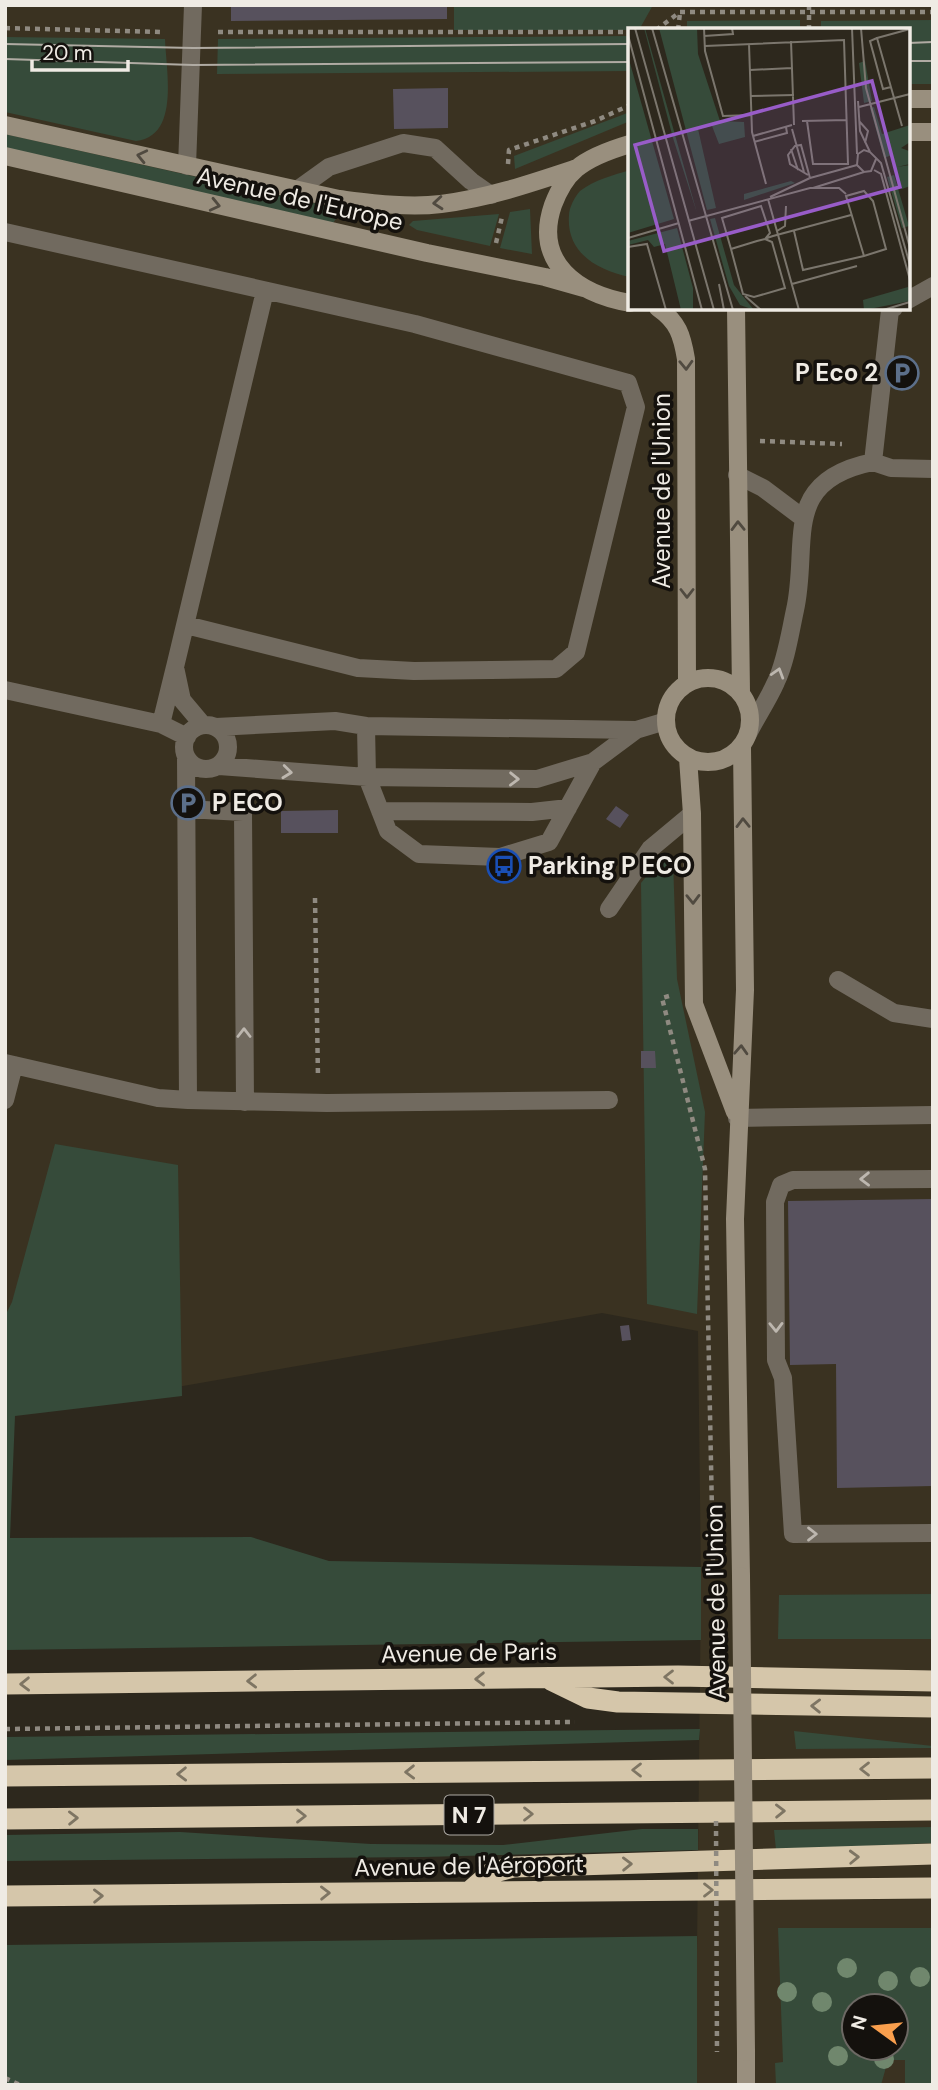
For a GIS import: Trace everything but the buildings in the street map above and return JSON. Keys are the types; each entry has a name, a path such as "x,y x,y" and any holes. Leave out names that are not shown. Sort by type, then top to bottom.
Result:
{"highway":[{"name":"Avenue de Paris","path":"5,1684 678,1676 933,1681"},
{"path":"548,1678 588,1698 618,1702 933,1707"},
{"name":"N 7","path":"5,1776 933,1768"},
{"name":"N 7","path":"5,1819 933,1810"},
{"path":"468,1892 491,1873 513,1867 933,1854"},
{"name":"Avenue de l'Aéroport","path":"5,1896 933,1888"}],"street":[{"path":"187,166 194,5"},
{"path":"910,99 933,99"},
{"name":"Avenue de l'Europe","path":"5,125 339,199 386,204 439,204 491,195 576,168 628,145"},
{"path":"910,132 933,132"},
{"path":"297,190 329,167 403,143 435,148 471,181 491,195"},
{"name":"Avenue de l'Europe","path":"5,156 584,288 628,302"},
{"path":"576,168 557,192 550,215 548,244 561,268 584,288"},
{"path":"5,232 491,343 628,383 636,407 576,652 556,668 414,671 358,668 186,625"},
{"path":"910,299 933,286"},
{"path":"161,724 265,291"},
{"name":"Avenue de l'Union","path":"661,310 673,319 683,336 686,359 687,684"},
{"name":"Avenue de l'Union","path":"736,310 741,692 751,719 745,741 745,990 737,1118 735,1219 746,2085"},
{"path":"873,462 890,310"},
{"path":"741,692 715,678 700,678 675,693 666,721 669,736 677,748 688,758 702,763 717,762 745,741 777,681 793,618 803,518 814,497 829,479 844,468 873,462 891,468 933,469"},
{"path":"737,475 763,488 803,518"},
{"path":"175,667 182,700 228,745 225,760 219,766"},
{"path":"5,690 161,724 187,737"},
{"path":"187,737 209,726 335,721 366,726 636,730 666,721"},
{"path":"366,726 367,777 388,831 419,853 500,857 549,842 593,762"},
{"path":"187,737 184,750 187,757 197,767 204,769 219,766 367,777 537,779 593,762 636,730"},
{"path":"187,757 185,809 188,1100"},
{"name":"Avenue de l'Union","path":"688,758 692,814 694,1004 737,1118"},
{"path":"380,811 532,812 568,808"},
{"path":"185,809 243,812 245,1102"},
{"path":"609,909 650,849 692,814"},
{"path":"838,980 894,1013 933,1019"},
{"path":"5,1100 10,1064 158,1097 188,1100 610,1100"},
{"path":"737,1118 933,1115"},
{"path":"933,1179 793,1180 781,1185 775,1202 776,1360 783,1378 793,1534 933,1533"}],"path":[{"path":"762,5 762,12"},
{"path":"809,5 809,28"},
{"path":"678,28 680,12"},
{"path":"659,28 680,12 933,12"},
{"path":"5,28 162,32"},
{"path":"218,32 628,32"},
{"path":"507,170 509,150 595,121 628,106"},
{"path":"495,246 503,214"},
{"path":"315,898 318,1089"},
{"path":"694,990 662,998 705,1169 713,1567"},
{"path":"5,1729 579,1722"},
{"path":"5,2078 20,2085"}],"shaded area":[{"path":"5,5 933,5 933,2085 5,2085 697,1951 701,1583 698,1331 602,1313 5,1417"}],"green space":[{"path":"454,5 653,5 640,28 628,30 454,30"},
{"path":"800,20 800,28 687,28 687,21"},
{"path":"933,20 933,84 910,84 910,28 821,28 821,21"},
{"path":"628,36 628,71 217,74 218,39"},
{"path":"5,37 165,39 167,100 165,115 159,127 150,136 136,141 5,112"},
{"path":"628,113 628,122 515,169 514,156"},
{"path":"5,134 335,208 338,216 333,223 5,148"},
{"path":"628,171 628,276 606,270 586,258 578,249 569,228 570,209 576,196 598,181"},
{"path":"530,209 532,254 500,248 510,212"},
{"path":"499,214 490,246 417,230 409,225 413,221"},
{"path":"662,857 673,860 677,979 705,1112 697,1314 647,1304 641,883"},
{"path":"55,1144 178,1165 182,1396 15,1416 10,1538 251,1537 329,1561 701,1567 701,1640 5,1650 5,1316 12,1302"},
{"path":"933,1594 933,1639 778,1639 779,1595"},
{"path":"700,1729 699,1740 5,1760 5,1737"},
{"path":"794,1731 933,1746 933,1748 796,1749"},
{"path":"933,1827 933,1843 776,1850 774,1830"},
{"path":"642,1829 698,1829 698,1850 423,1857 5,1861 5,1835 180,1832 371,1844 503,1845"},
{"path":"778,1928 933,1928 933,2083 905,2083 905,2062 910,2062 910,1992 840,1992 840,2062 887,2062 881,2085 776,2085 775,2063 783,2062"},
{"path":"697,1936 697,2085 5,2085 5,1945"}],"tram line":[{"path":"910,43 933,42"},
{"path":"5,44 193,48 628,44"},
{"path":"5,59 193,65 628,62"},
{"path":"910,61 933,61"}],"place":[{"name":"P Eco 2","path":"902,373"},
{"name":"P ECO","path":"188,803"},
{"name":"Parking P ECO","path":"504,866"}]}
